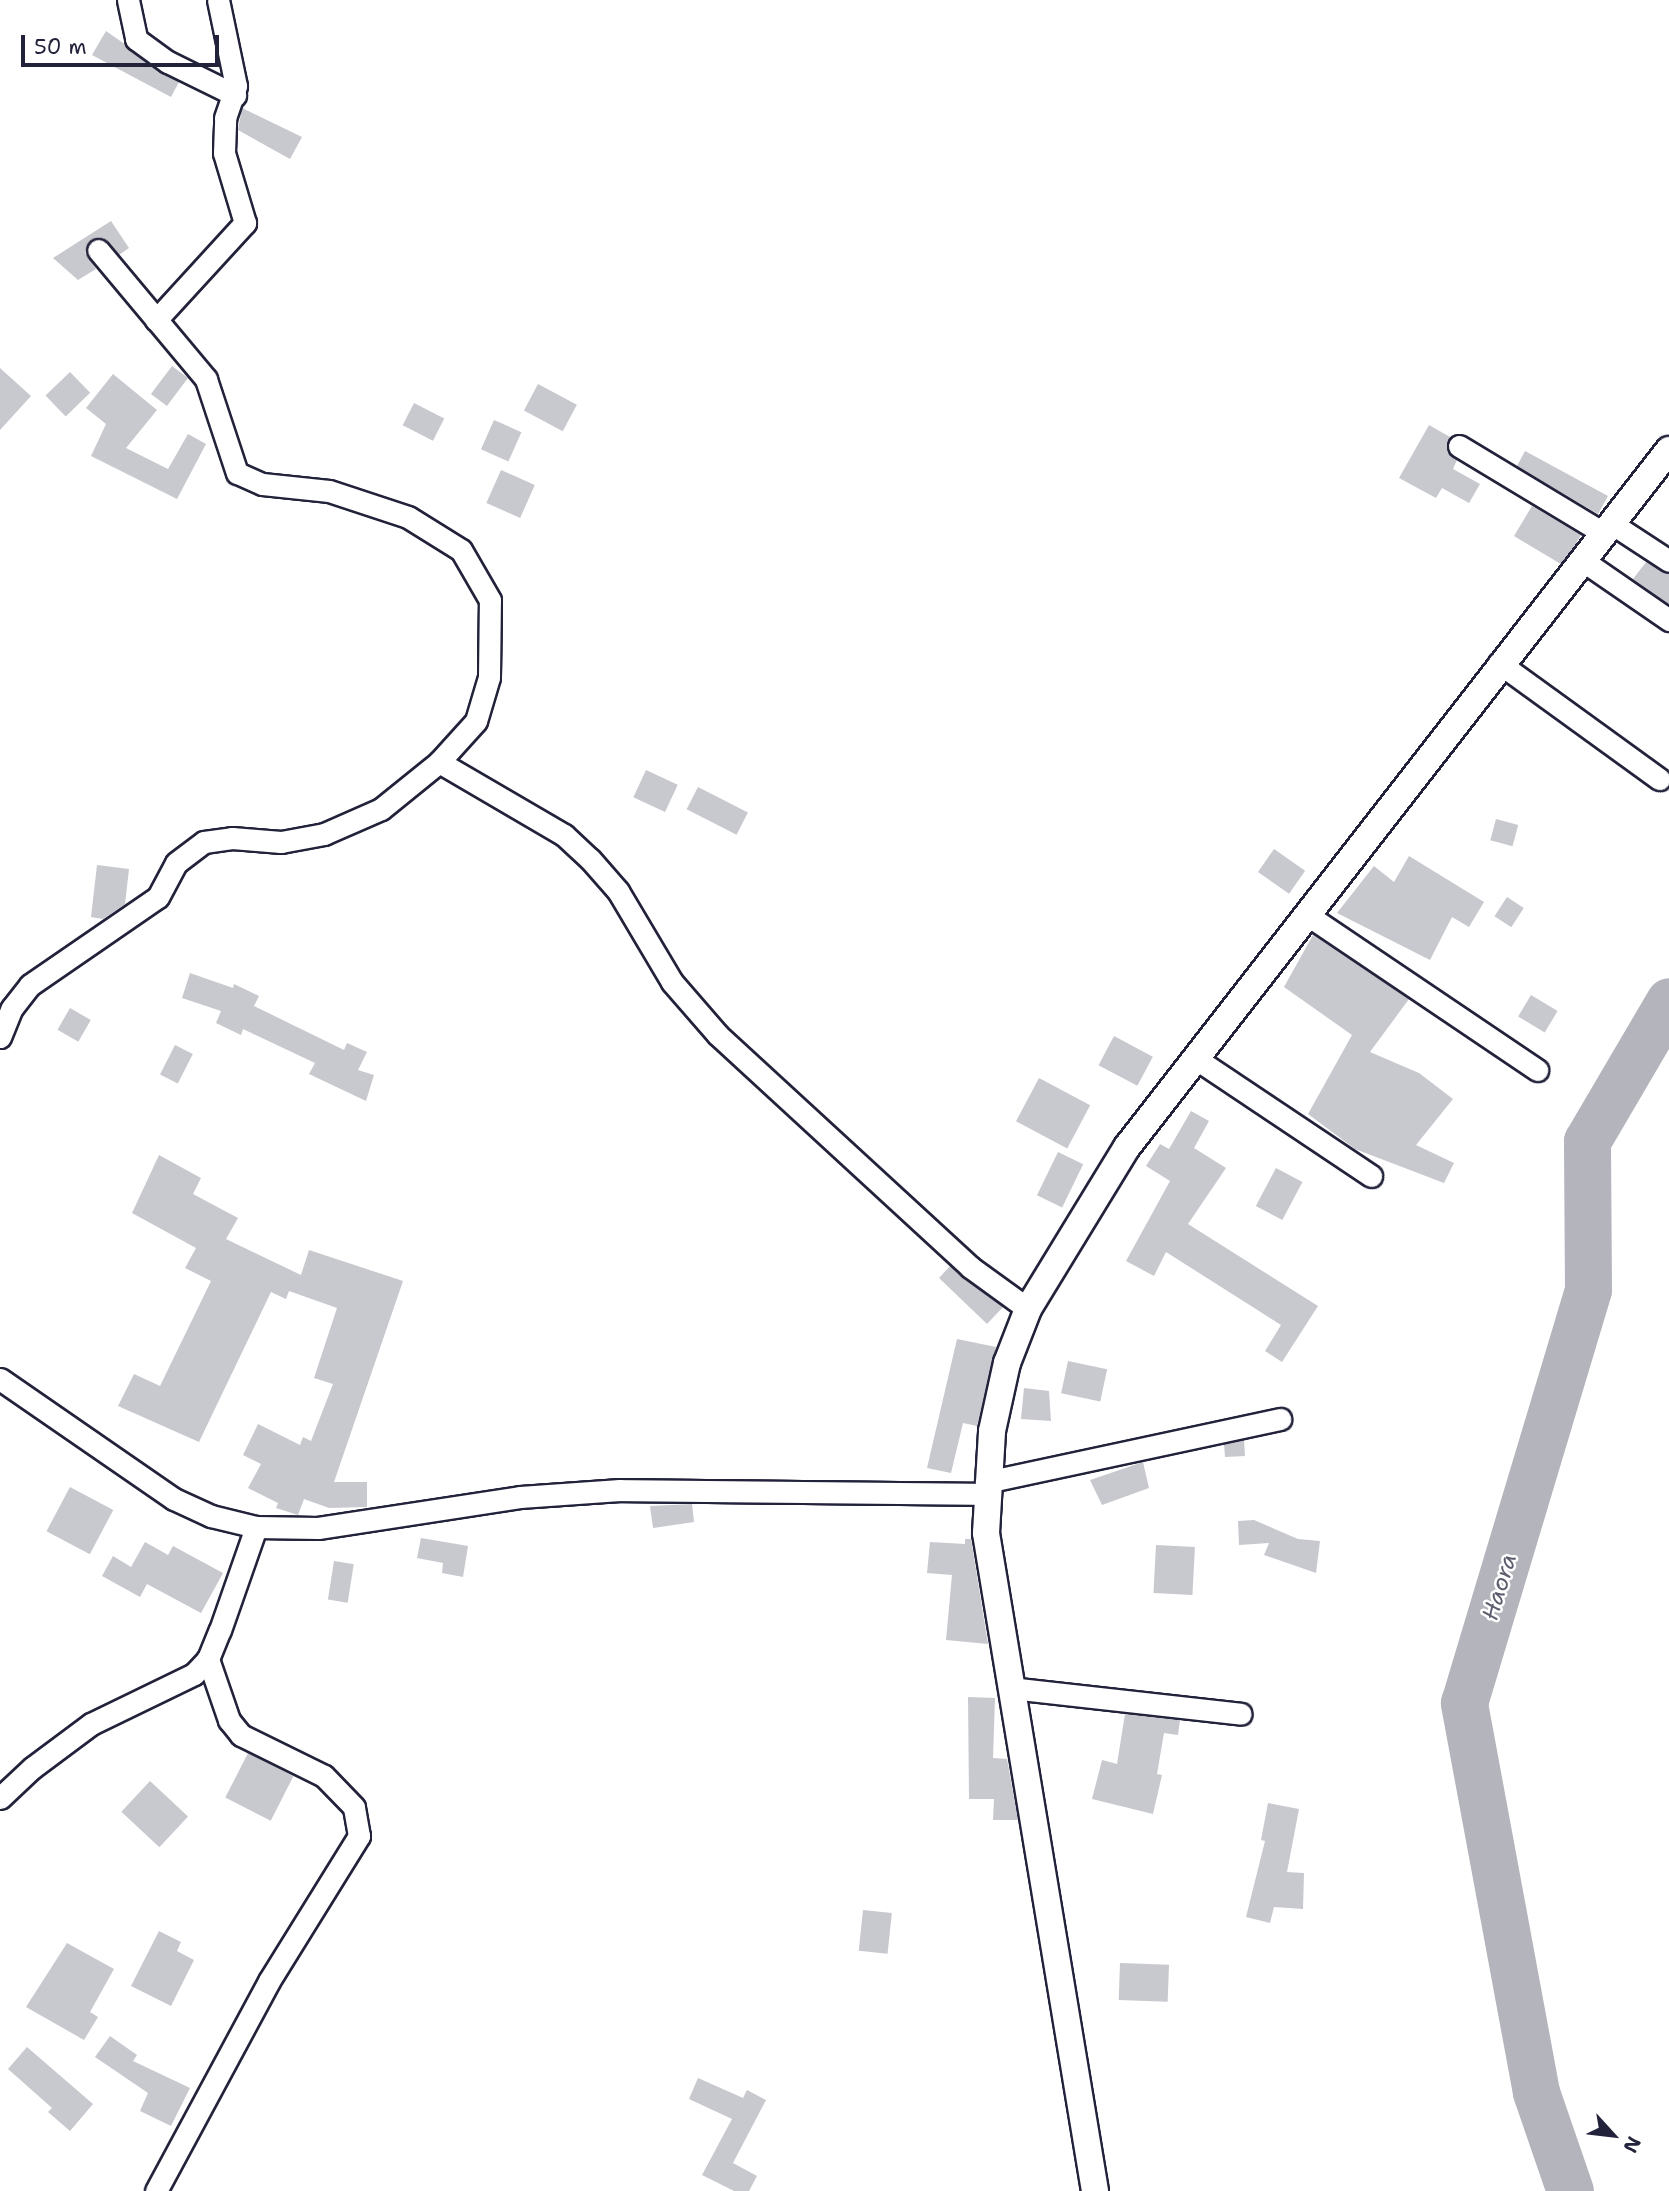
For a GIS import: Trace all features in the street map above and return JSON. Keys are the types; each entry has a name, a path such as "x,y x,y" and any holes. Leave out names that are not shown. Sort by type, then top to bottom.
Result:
{"street":[{"path":"128,0 136,39 169,62 235,95"},
{"path":"156,320 245,223 224,153 225,118 235,95 235,75 218,0"},
{"path":"0,1037 12,1009 30,985 158,897 176,863 204,842 232,838 281,842 324,834 381,809 439,762 476,721 489,677 490,600 461,550 408,517 329,491 261,484 237,473 206,379 98,250"},
{"path":"1458,446 1669,561"},
{"path":"1095,2191 986,1533 985,1488 1007,1363 1028,1309 1093,1197 1195,1058 1499,663 1669,450"},
{"path":"1582,560 1669,620"},
{"path":"1499,663 1659,779"},
{"path":"439,762 564,835 590,859 618,891 672,982 718,1035 970,1267 1028,1309"},
{"path":"1306,914 1537,1070"},
{"path":"1195,1058 1371,1176"},
{"path":"0,1379 174,1499 211,1516 256,1527 318,1528 520,1497 620,1490 985,1488 1280,1419"},
{"path":"0,1798 32,1768 92,1724 169,1689 194,1674 208,1659 256,1527"},
{"path":"156,2191 269,1981 359,1836 354,1807 343,1791 307,1766 241,1735 229,1720 208,1659"},
{"path":"1010,1688 1241,1714"}],"building":[{"path":"106,31 179,82 171,97 92,55"},
{"path":"242,108 302,137 290,159 238,130"},
{"path":"111,221 129,248 119,255 103,238 90,240 85,253 96,269 78,280 53,258"},
{"path":"172,366 188,378 167,406 151,394"},
{"path":"0,368 31,396 0,430"},
{"path":"70,372 90,393 66,416 46,396"},
{"path":"113,374 157,410 126,448 168,469 188,434 206,444 177,499 91,456 106,424 86,408"},
{"path":"538,384 577,405 563,431 524,410"},
{"path":"414,403 444,418 433,441 403,425"},
{"path":"494,420 521,432 508,461 481,449"},
{"path":"1429,425 1450,437 1447,452 1457,460 1453,469 1480,484 1469,503 1442,488 1436,498 1399,478"},
{"path":"1525,451 1608,496 1598,514 1517,466"},
{"path":"501,470 535,485 520,518 486,503"},
{"path":"1532,506 1581,535 1563,565 1514,536"},
{"path":"1646,562 1669,574 1669,604 1633,579"},
{"path":"646,770 678,785 665,812 633,797"},
{"path":"698,787 748,812 737,835 687,809"},
{"path":"1496,819 1518,825 1513,846 1490,840"},
{"path":"1274,849 1305,871 1289,894 1258,872"},
{"path":"1409,856 1484,902 1469,927 1452,917 1430,960 1337,913 1374,866 1394,882"},
{"path":"97,865 129,869 125,904 103,919 91,917"},
{"path":"1507,897 1524,908 1511,927 1494,916"},
{"path":"1313,935 1409,999 1370,1052 1419,1073 1453,1099 1416,1145 1454,1163 1444,1183 1355,1149 1308,1114 1352,1035 1284,987"},
{"path":"190,973 233,988 234,984 259,996 254,1006 344,1050 347,1043 367,1052 358,1070 374,1075 366,1101 309,1074 315,1063 243,1029 241,1035 216,1023 221,1011 182,998"},
{"path":"1531,995 1558,1011 1545,1032 1518,1016"},
{"path":"70,1008 91,1020 78,1042 58,1030"},
{"path":"1114,1036 1153,1057 1137,1086 1099,1065"},
{"path":"175,1045 193,1054 178,1083 160,1074"},
{"path":"1039,1078 1090,1105 1067,1148 1016,1121"},
{"path":"1191,1111 1209,1121 1194,1148 1226,1168 1188,1224 1318,1306 1282,1362 1265,1351 1281,1325 1166,1252 1154,1276 1126,1261 1170,1181 1146,1166 1160,1144 1169,1149"},
{"path":"1058,1152 1083,1164 1062,1207 1037,1195"},
{"path":"159,1155 201,1178 193,1194 238,1218 226,1239 301,1275 309,1250 403,1281 334,1482 367,1482 367,1507 329,1508 304,1499 298,1515 276,1508 278,1503 248,1488 261,1464 243,1455 258,1424 300,1445 303,1437 311,1441 333,1384 314,1378 337,1308 289,1291 286,1299 271,1292 199,1442 118,1406 134,1374 160,1386 211,1281 185,1268 196,1248 132,1213"},
{"path":"1276,1168 1302,1182 1282,1220 1256,1206"},
{"path":"950,1266 1003,1307 987,1324 939,1278"},
{"path":"957,1339 996,1347 977,1426 963,1423 951,1473 927,1468"},
{"path":"1068,1361 1107,1369 1100,1402 1061,1393"},
{"path":"1024,1388 1049,1391 1051,1421 1021,1419"},
{"path":"1244,1440 1245,1456 1225,1457 1224,1444"},
{"path":"1143,1462 1149,1488 1102,1505 1090,1480"},
{"path":"70,1487 113,1510 90,1554 47,1531"},
{"path":"692,1504 694,1522 653,1528 650,1506"},
{"path":"1254,1520 1298,1539 1320,1541 1316,1573 1264,1555 1269,1543 1239,1545 1238,1521"},
{"path":"421,1538 468,1546 463,1577 442,1573 443,1563 417,1558"},
{"path":"965,1539 971,1539 988,1644 946,1640 952,1575 927,1573 930,1542 965,1544"},
{"path":"145,1542 168,1555 173,1546 223,1573 201,1613 147,1584 140,1597 102,1576 113,1556 131,1567"},
{"path":"1156,1545 1195,1547 1192,1595 1153,1593"},
{"path":"334,1561 354,1564 348,1603 328,1600"},
{"path":"968,1697 995,1698 993,1758 1007,1759 1018,1820 993,1820 994,1799 969,1799"},
{"path":"1125,1714 1180,1720 1178,1735 1164,1733 1157,1774 1162,1775 1153,1814 1092,1799 1102,1760 1117,1764"},
{"path":"248,1753 293,1776 271,1821 225,1798"},
{"path":"150,1781 188,1816 159,1847 121,1812"},
{"path":"1268,1803 1299,1809 1287,1872 1304,1873 1303,1909 1274,1907 1270,1923 1246,1917 1265,1841 1261,1840"},
{"path":"863,1910 892,1913 888,1954 859,1951"},
{"path":"159,1931 181,1942 177,1951 194,1960 171,2006 131,1986"},
{"path":"67,1943 114,1969 90,2012 98,2017 84,2040 26,2007"},
{"path":"1120,1963 1169,1965 1168,2002 1119,2000"},
{"path":"110,2036 137,2055 133,2061 190,2088 171,2126 140,2111 148,2093 95,2057"},
{"path":"27,2047 93,2104 70,2131 48,2112 52,2108 8,2069"},
{"path":"698,2078 743,2098 747,2090 766,2100 733,2163 757,2176 749,2191 734,2191 702,2175 732,2119 689,2099"}],"waterway":[{"name":"Haora","path":"1570,2191 1536,2092 1464,1703 1588,1290 1587,1141 1669,1001"}]}
